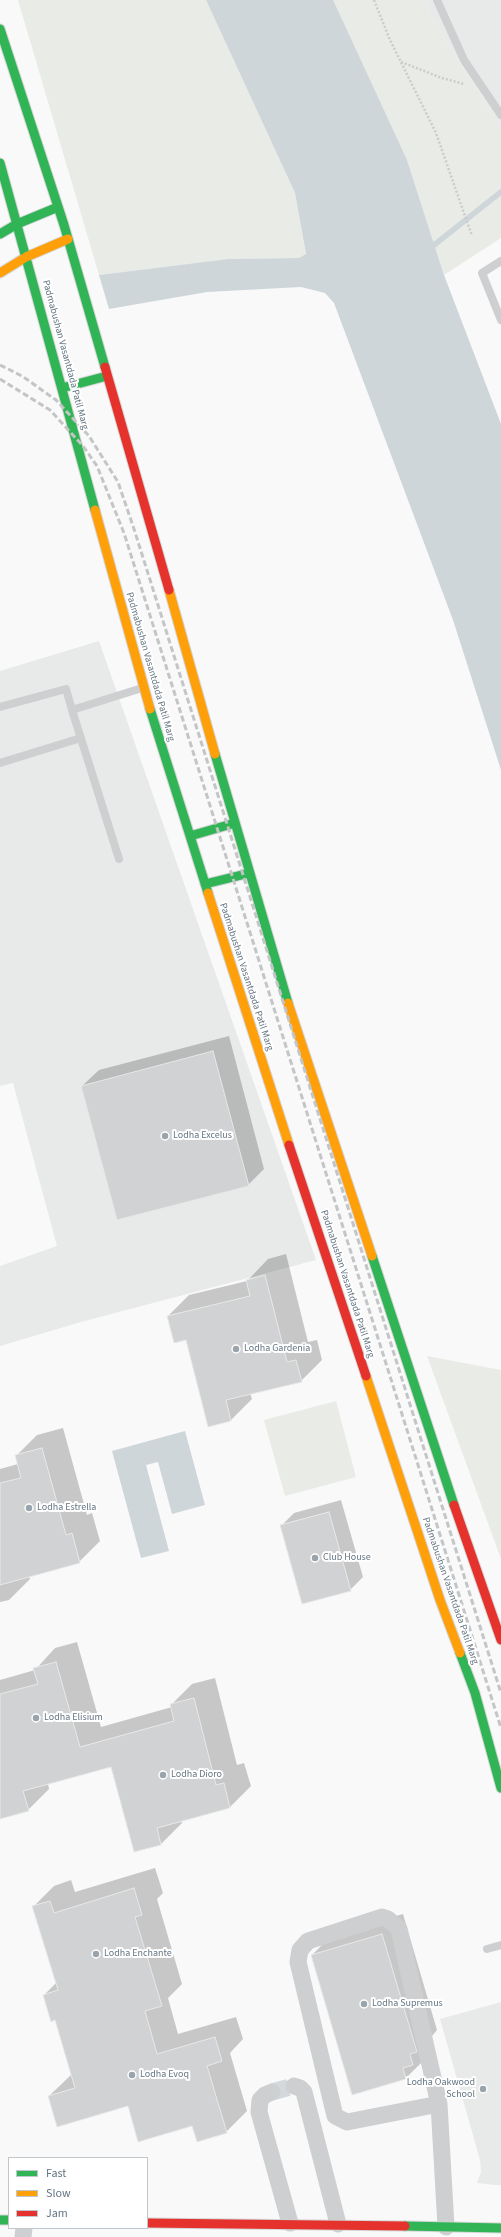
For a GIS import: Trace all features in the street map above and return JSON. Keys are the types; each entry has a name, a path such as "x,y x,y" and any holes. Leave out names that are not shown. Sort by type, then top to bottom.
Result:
{"main road":[{"path":"0,29 68,239 284,991 481,1586 501,1640"},
{"name":"Padmabushan Vasantdada Patil Marg","path":"0,163 143,688 205,884 440,1600 475,1693 501,1788"},
{"path":"0,234 17,224 58,207"},
{"path":"0,273 26,257 68,239"},
{"path":"62,388 107,376"},
{"path":"190,836 235,823"},
{"path":"205,884 250,872"},
{"path":"148,2223 211,2231 290,2223 501,2228"}],"street":[{"path":"439,2104 347,2122 335,2116 298,1962 300,1950 308,1941 382,1917 388,1919 399,1929 439,2104 446,2227"},
{"path":"294,2086 300,2088 304,2092 338,2224"},
{"path":"272,2092 265,2095 260,2100 259,2112 290,2223"}],"lane":[{"path":"437,0 464,60 501,115"},
{"path":"501,261 482,273 501,320"},
{"path":"72,710 143,688"},
{"path":"0,707 66,689 119,859"},
{"path":"0,763 81,738"},
{"path":"487,1949 501,1945"}],"path":[{"path":"374,0 401,62 436,133 472,236"},
{"path":"401,62 461,84 478,80"}],"shaded area":[{"path":"18,0 206,0 295,193 306,255 299,258 228,259 99,275"},
{"path":"206,0 333,0 407,160 444,275 501,424 501,770 453,620 334,303 325,293 301,287 207,292 109,309 99,275 228,259 299,258 306,254 295,193"},
{"path":"324,0 425,0 429,13 501,127 501,238 444,275 407,160"},
{"path":"425,0 501,0 501,127 429,13"},
{"path":"99,641 316,1260 81,1322 0,1346 0,1266 57,1246 13,1083 0,1086 0,671"},
{"path":"427,1356 501,1370 501,1559"},
{"path":"336,1401 356,1477 285,1496 264,1420"},
{"path":"185,1431 205,1505 172,1514 158,1462 146,1465 169,1551 141,1558 112,1451"},
{"name":"Lodha Oakwood School","path":"501,2002 501,2185 495,2185 477,2183 481,2172 480,2160 440,2019"}],"building":[{"name":"Lodha Excelus","path":"213,1051 249,1186 117,1220 81,1086"},
{"name":"Lodha Gardenia","path":"265,1275 287,1362 296,1360 302,1382 226,1400 231,1421 208,1427 186,1340 174,1343 167,1316 250,1296 246,1280"},
{"name":"Lodha Estrella","path":"42,1448 66,1535 72,1533 80,1563 0,1585 0,1483 21,1478 15,1455"},
{"name":"Club House","path":"329,1512 351,1591 302,1604 280,1525"},
{"path":"56,1662 80,1747 174,1721 170,1704 194,1698 216,1785 224,1783 230,1808 157,1828 161,1845 134,1852 111,1767 23,1791 29,1811 0,1819 0,1694 38,1684 33,1668"},
{"path":"134,1888 142,1915 135,1917 162,2006 145,2011 157,2054 215,2037 222,2061 207,2066 227,2133 197,2142 192,2126 138,2142 128,2106 57,2127 48,2096 75,2088 55,2020 51,2022 43,1995 58,1990 32,1906 50,1901 54,1913"},
{"name":"Lodha Supremus","path":"382,1934 417,2052 410,2054 413,2065 403,2068 406,2079 352,2095 311,1955"}],"waterway":[{"path":"429,249 501,192"}],"tunnel":[{"path":"272,2092 294,2086"}],"railway":[{"path":"0,365 22,376 56,400 89,436 118,482 501,1693"},
{"path":"0,379 50,410 83,446 97,466 124,533 501,1728"}],"traffic: fast":[{"path":"0,29 64,225 105,367"},
{"path":"0,163 95,510"},
{"path":"0,234 17,224 58,207"},
{"path":"62,388 107,376"},
{"path":"150,709 208,893"},
{"path":"215,754 288,1003"},
{"path":"190,836 235,823"},
{"path":"205,884 250,873"},
{"path":"372,1256 454,1505"},
{"path":"460,1653 475,1693 501,1788"},
{"path":"0,2220 8,2220"},
{"path":"405,2226 501,2228"}],"traffic: slow":[{"path":"0,273 26,257 68,239"},
{"path":"95,510 150,709"},
{"path":"169,590 215,754"},
{"path":"208,893 289,1145"},
{"path":"288,1003 372,1256"},
{"path":"366,1376 440,1600 460,1653"}],"traffic: jam":[{"path":"105,367 169,590"},
{"path":"289,1145 366,1376"},
{"path":"454,1505 501,1640"},
{"path":"148,2223 405,2226"}],"place":[{"name":"Lodha Excelus","path":"165,1136"},
{"name":"Lodha Gardenia","path":"236,1349"},
{"name":"Lodha Estrella","path":"29,1508"},
{"name":"Club House","path":"315,1558"},
{"name":"Lodha Elisium","path":"36,1718"},
{"name":"Lodha Dioro","path":"163,1775"},
{"name":"Lodha Enchante","path":"96,1954"},
{"name":"Lodha Supremus","path":"364,2004"},
{"name":"Lodha Evoq","path":"132,2075"},
{"name":"Lodha Oakwood School","path":"483,2089"}]}
